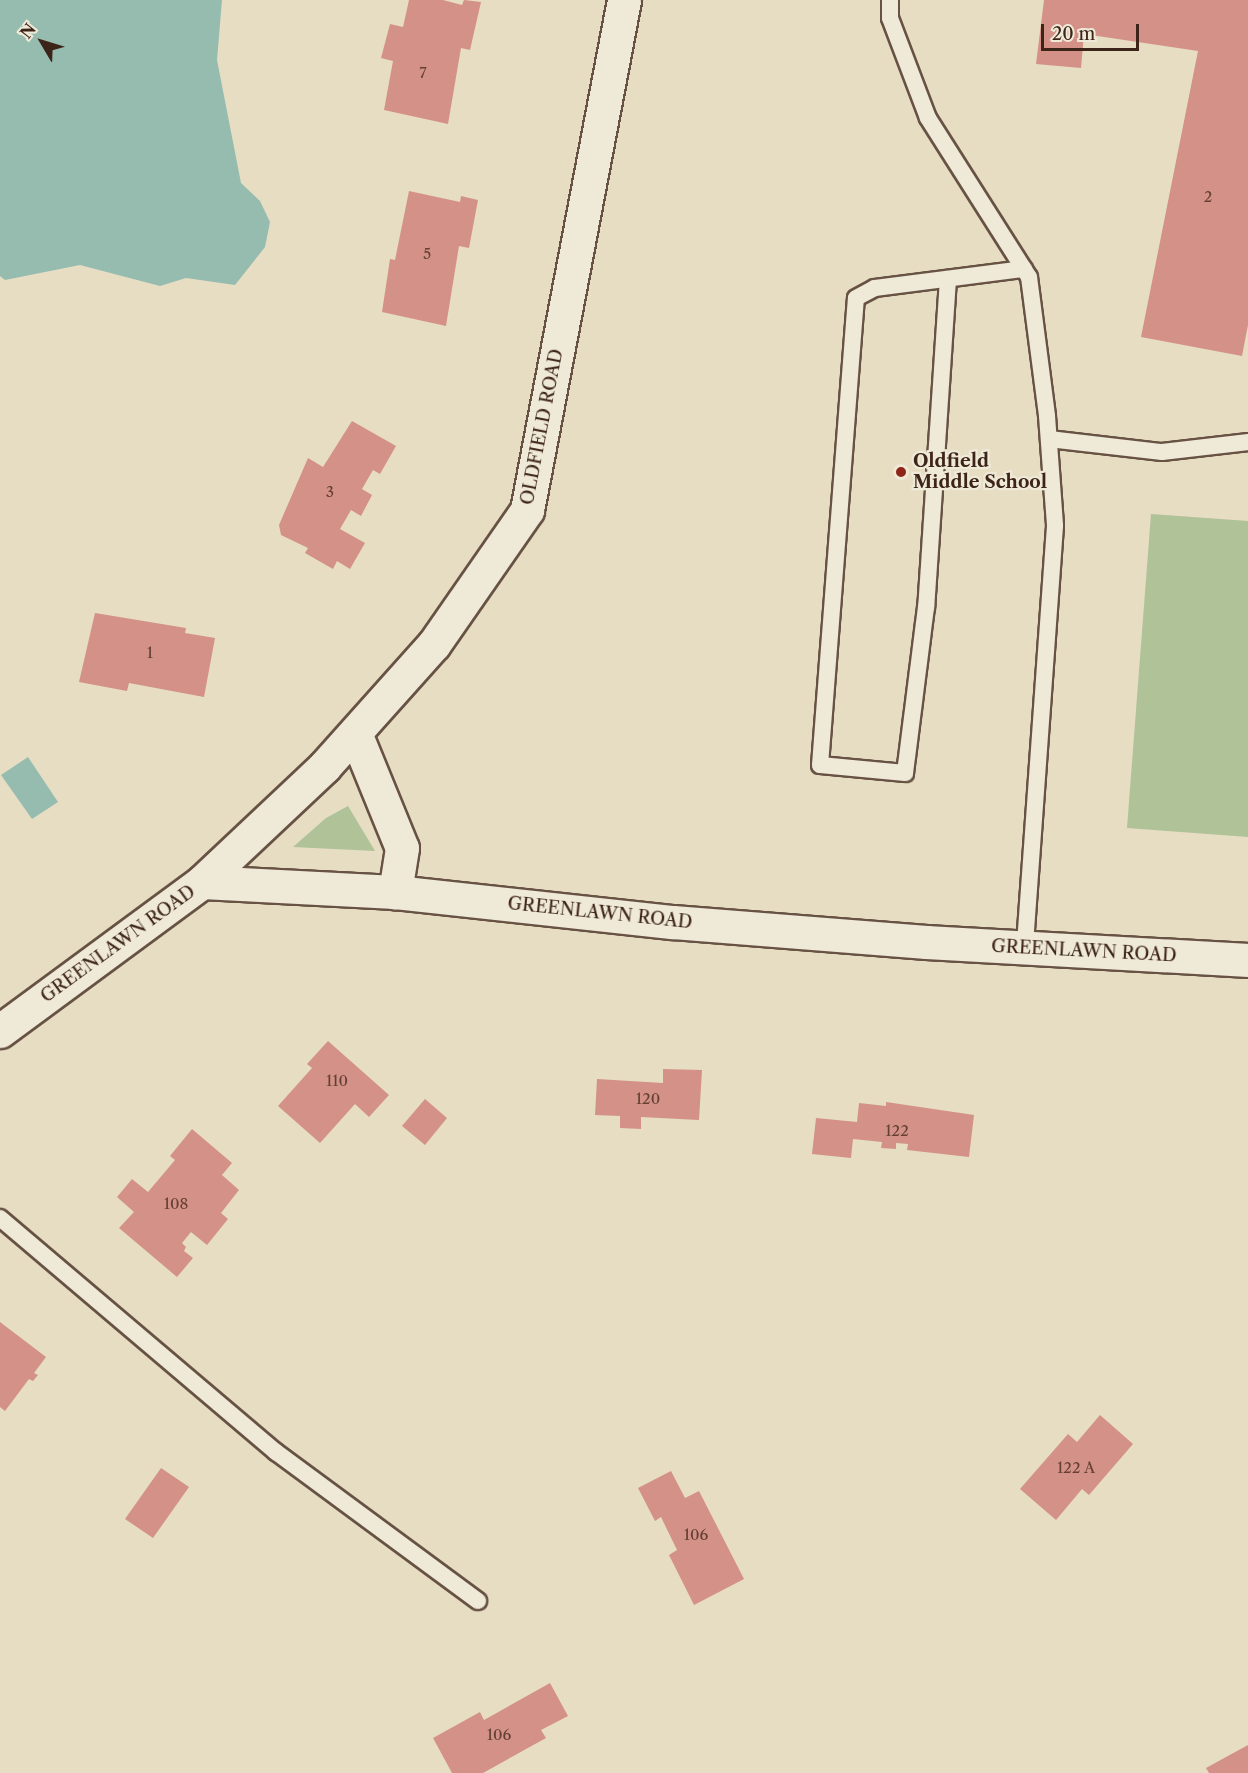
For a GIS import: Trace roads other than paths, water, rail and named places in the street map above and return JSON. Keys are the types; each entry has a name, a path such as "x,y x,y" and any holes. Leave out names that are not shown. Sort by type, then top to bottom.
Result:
{"main road":[{"name":"OLDFIELD ROAD","path":"202,882 324,767 434,644 527,510 624,0"},
{"path":"355,733 402,848 395,892"},
{"name":"GREENLAWN ROAD","path":"0,1031 202,882 395,892 685,922 1025,947 1248,960"}],"lane":[{"path":"890,0 890,18 928,118 1029,277 1049,439 1055,526 1025,947"},
{"path":"948,279 926,607 905,773 820,765 856,298 875,288 1024,269"},
{"path":"1049,439 1162,452 1248,442"},
{"path":"0,1218 276,1452 478,1601"}],"water":[{"path":"0,0 222,0 217,60 241,183 260,201 270,222 265,247 235,285 186,278 160,286 80,265 5,280 0,276"},
{"path":"28,757 58,802 32,819 1,775"}],"place":[{"name":"Oldfield Middle School","path":"901,472"}]}
